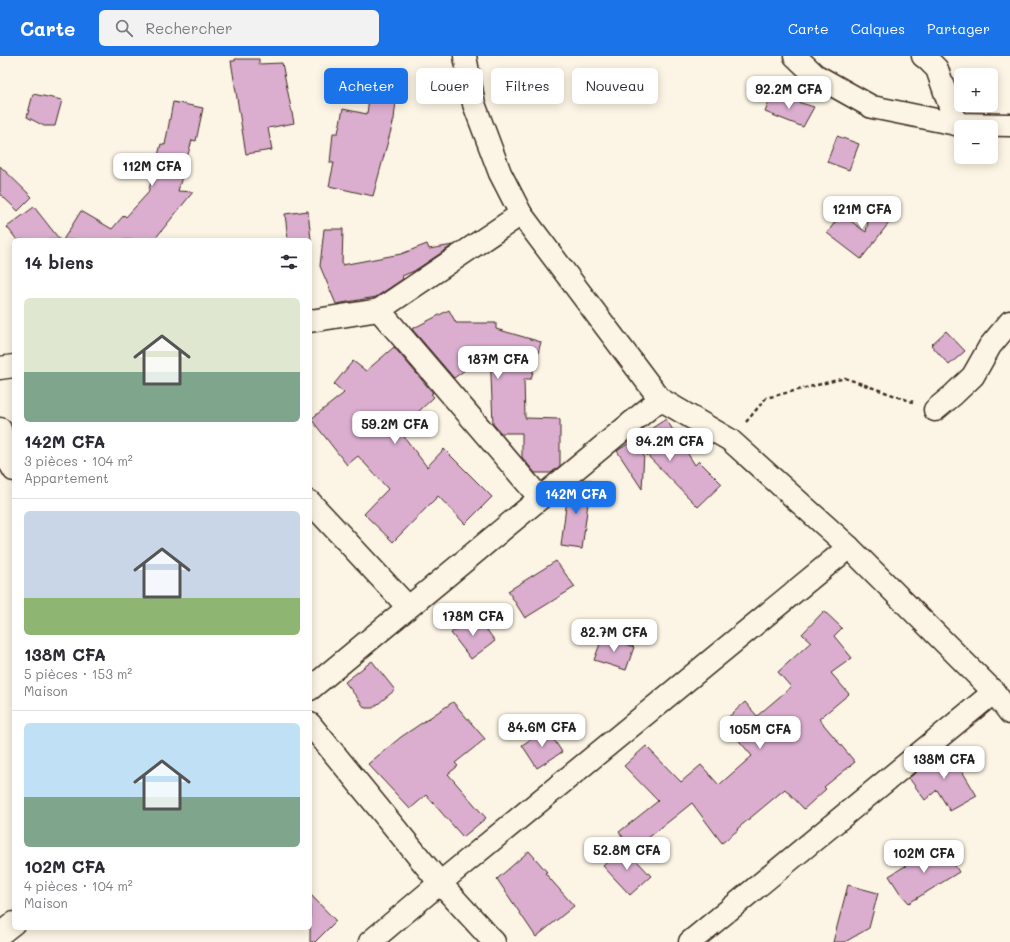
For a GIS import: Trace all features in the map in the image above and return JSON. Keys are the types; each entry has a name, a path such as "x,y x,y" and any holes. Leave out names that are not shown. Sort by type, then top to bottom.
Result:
{"street":[{"path":"465,56 474,104 500,173 521,214 660,399 730,440 849,547 994,692 1010,713"},
{"path":"794,56 815,75 872,107 954,124"},
{"path":"923,56 937,69 955,120"},
{"path":"998,125 1010,125"},
{"path":"312,321 379,310 521,214"},
{"path":"379,310 540,498"},
{"path":"934,410 953,396 973,376 990,346 1010,322"},
{"path":"0,368 12,366"},
{"path":"312,687 660,399"},
{"path":"0,430 12,466"},
{"path":"312,504 408,607"},
{"path":"370,942 849,547"},
{"path":"690,942 994,692"},
{"path":"312,726 440,883 494,942"},
{"path":"0,934 12,924"}],"path":[{"path":"730,440 766,398 845,378 934,410"}],"building":[{"path":"235,59 259,59 259,64 282,63 294,123 268,128 272,150 246,154 231,61 235,61"},
{"path":"33,94 62,100 55,126 44,126 27,117"},
{"path":"772,94 814,107 803,127 765,112"},
{"path":"173,102 203,108 196,141 192,140 178,191 193,192 156,238 64,238 81,211 112,229 124,215 126,217 148,193 161,144 165,145"},
{"path":"368,104 396,104 394,119 373,196 329,186 334,163 330,163 333,133 338,133 343,109 367,114"},
{"path":"837,136 859,144 849,170 827,162"},
{"path":"0,166 32,197 18,211 0,194"},
{"path":"871,205 899,210 861,259 827,233 841,214 866,232"},
{"path":"34,207 58,238 15,238 7,227"},
{"path":"308,211 311,238 288,238 285,214"},
{"path":"324,229 343,229 342,265 401,254 427,244 429,249 453,245 414,271 402,276 403,279 376,297 336,304 320,266"},
{"path":"449,310 456,323 496,323 496,329 541,342 531,379 524,379 525,418 560,419 560,466 551,473 535,473 522,457 522,433 501,433 493,424 490,352 454,378 412,329"},
{"path":"946,331 965,351 949,365 931,345"},
{"path":"394,347 433,393 431,394 434,397 399,430 427,467 444,449 492,497 465,524 438,496 393,542 364,514 388,489 358,456 347,465 312,420 312,418 344,393 334,384 353,361 366,371"},
{"path":"666,419 695,465 699,461 722,484 698,507 644,452 642,489 617,451"},
{"path":"582,480 591,480 582,549 561,546 568,491"},
{"path":"556,561 575,587 525,618 508,591"},
{"path":"824,611 842,628 834,636 852,658 831,673 849,694 819,719 855,762 824,787 826,789 804,809 785,789 722,843 692,803 633,850 619,832 658,801 624,766 646,746 681,782 701,765 719,785 752,756 723,722 745,702 757,716 791,687 778,672 811,642 802,634"},
{"path":"476,615 495,641 471,659 451,633"},
{"path":"603,636 634,647 626,670 594,660"},
{"path":"372,661 395,690 373,708 365,708 345,682"},
{"path":"453,702 485,739 455,763 458,766 448,774 486,818 463,837 426,795 410,809 368,764 401,737"},
{"path":"547,729 562,752 537,768 522,745"},
{"path":"948,746 966,768 962,771 977,796 950,811 937,790 925,800 909,778"},
{"path":"941,844 959,872 909,903 900,893 889,876"},
{"path":"624,847 651,876 630,895 603,866"},
{"path":"529,851 547,872 545,873 574,906 536,937 497,879"},
{"path":"848,885 878,893 869,928 845,942 833,942"},
{"path":"312,896 336,921 315,942 310,942 310,930 312,930"}]}
